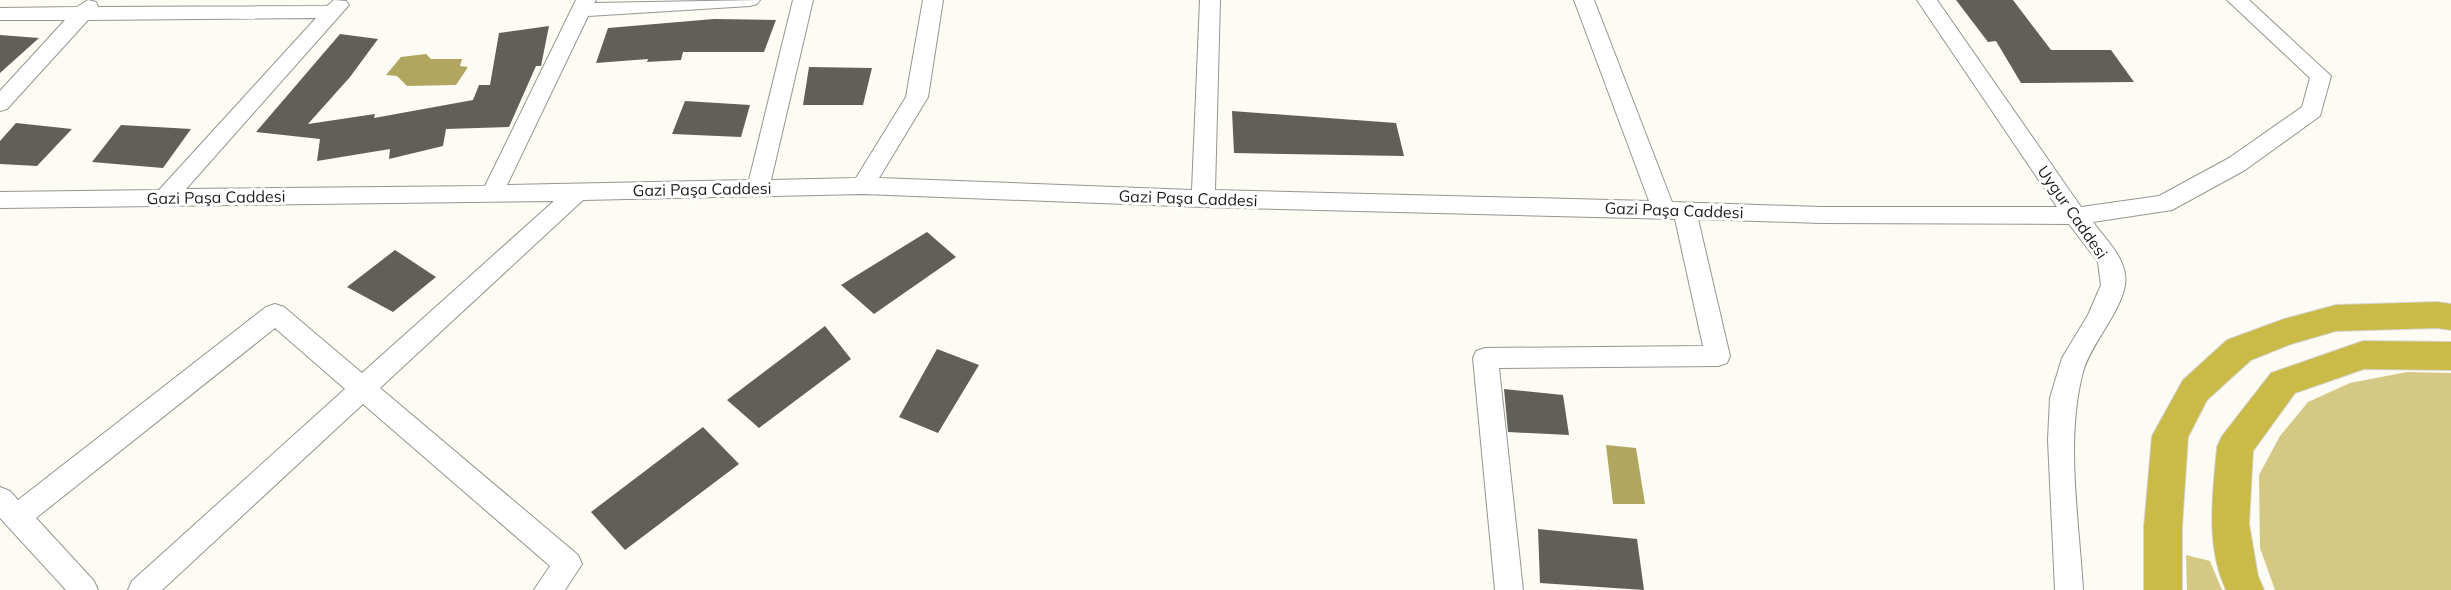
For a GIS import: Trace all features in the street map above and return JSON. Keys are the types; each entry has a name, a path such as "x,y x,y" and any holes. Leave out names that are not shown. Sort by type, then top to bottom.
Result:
{"highway":[{"path":"2163,590 2163,527 2170,436 2195,390 2239,350 2284,332 2336,318 2437,315 2451,317"},
{"path":"2245,590 2239,577 2230,524 2235,447 2283,383 2363,355 2451,356"}],"street":[{"path":"492,194 584,5 750,0"},
{"path":"758,188 803,0"},
{"path":"863,186 917,97 933,0"},
{"path":"1203,199 1210,0"},
{"path":"1509,590 1485,358 1718,356 1674,210 1584,0"},
{"name":"Uygur Caddesi","path":"1927,0 2075,216 2109,260 2113,285 2098,319 2074,358 2063,398 2061,441 2070,590"},
{"name":"Gazi Paşa Caddesi","path":"0,200 492,194 863,186 1203,199 1820,215 2075,216 2164,204 2236,164 2312,111 2321,76 2237,0"},
{"path":"0,14 88,7 337,6"},
{"path":"165,198 337,6"},
{"path":"0,104 88,7"},
{"path":"142,590 579,191"},
{"path":"84,590 8,508 275,314 568,564 548,590"}],"shaded area":[{"path":"426,54 431,59 462,59 460,66 468,67 456,85 407,86 397,76 386,75 401,57"},
{"path":"2407,372 2451,373 2451,590 2275,590 2260,548 2259,475 2280,436 2308,402 2350,383"},
{"path":"1606,445 1636,448 1645,504 1613,504"},
{"path":"2186,555 2210,561 2222,590 2187,590"}],"building":[{"path":"1956,0 2013,0 2051,50 2111,50 2134,82 2021,83 1996,41 1988,42"},
{"path":"714,19 776,20 764,52 683,52 681,60 647,62 648,59 596,63 608,28"},
{"path":"549,26 541,66 536,66 509,127 446,129 443,146 389,159 390,149 317,161 320,139 256,132 340,34 378,39 350,77 308,124 375,114 374,118 473,100 479,85 490,85 499,33"},
{"path":"0,35 39,38 0,73"},
{"path":"809,67 872,68 863,105 803,105"},
{"path":"685,101 750,105 741,137 672,134"},
{"path":"1232,111 1396,123 1404,156 1234,153"},
{"path":"16,123 72,129 37,166 0,164 0,141"},
{"path":"121,125 191,129 163,168 92,162"},
{"path":"927,232 956,257 874,314 841,285"},
{"path":"395,250 436,277 393,312 347,287"},
{"path":"825,326 851,359 759,428 727,400"},
{"path":"937,349 979,365 938,433 899,417"},
{"path":"1504,389 1563,395 1569,435 1508,432"},
{"path":"703,427 739,464 625,550 591,512"},
{"path":"1538,529 1637,539 1644,590 1540,583"}]}
